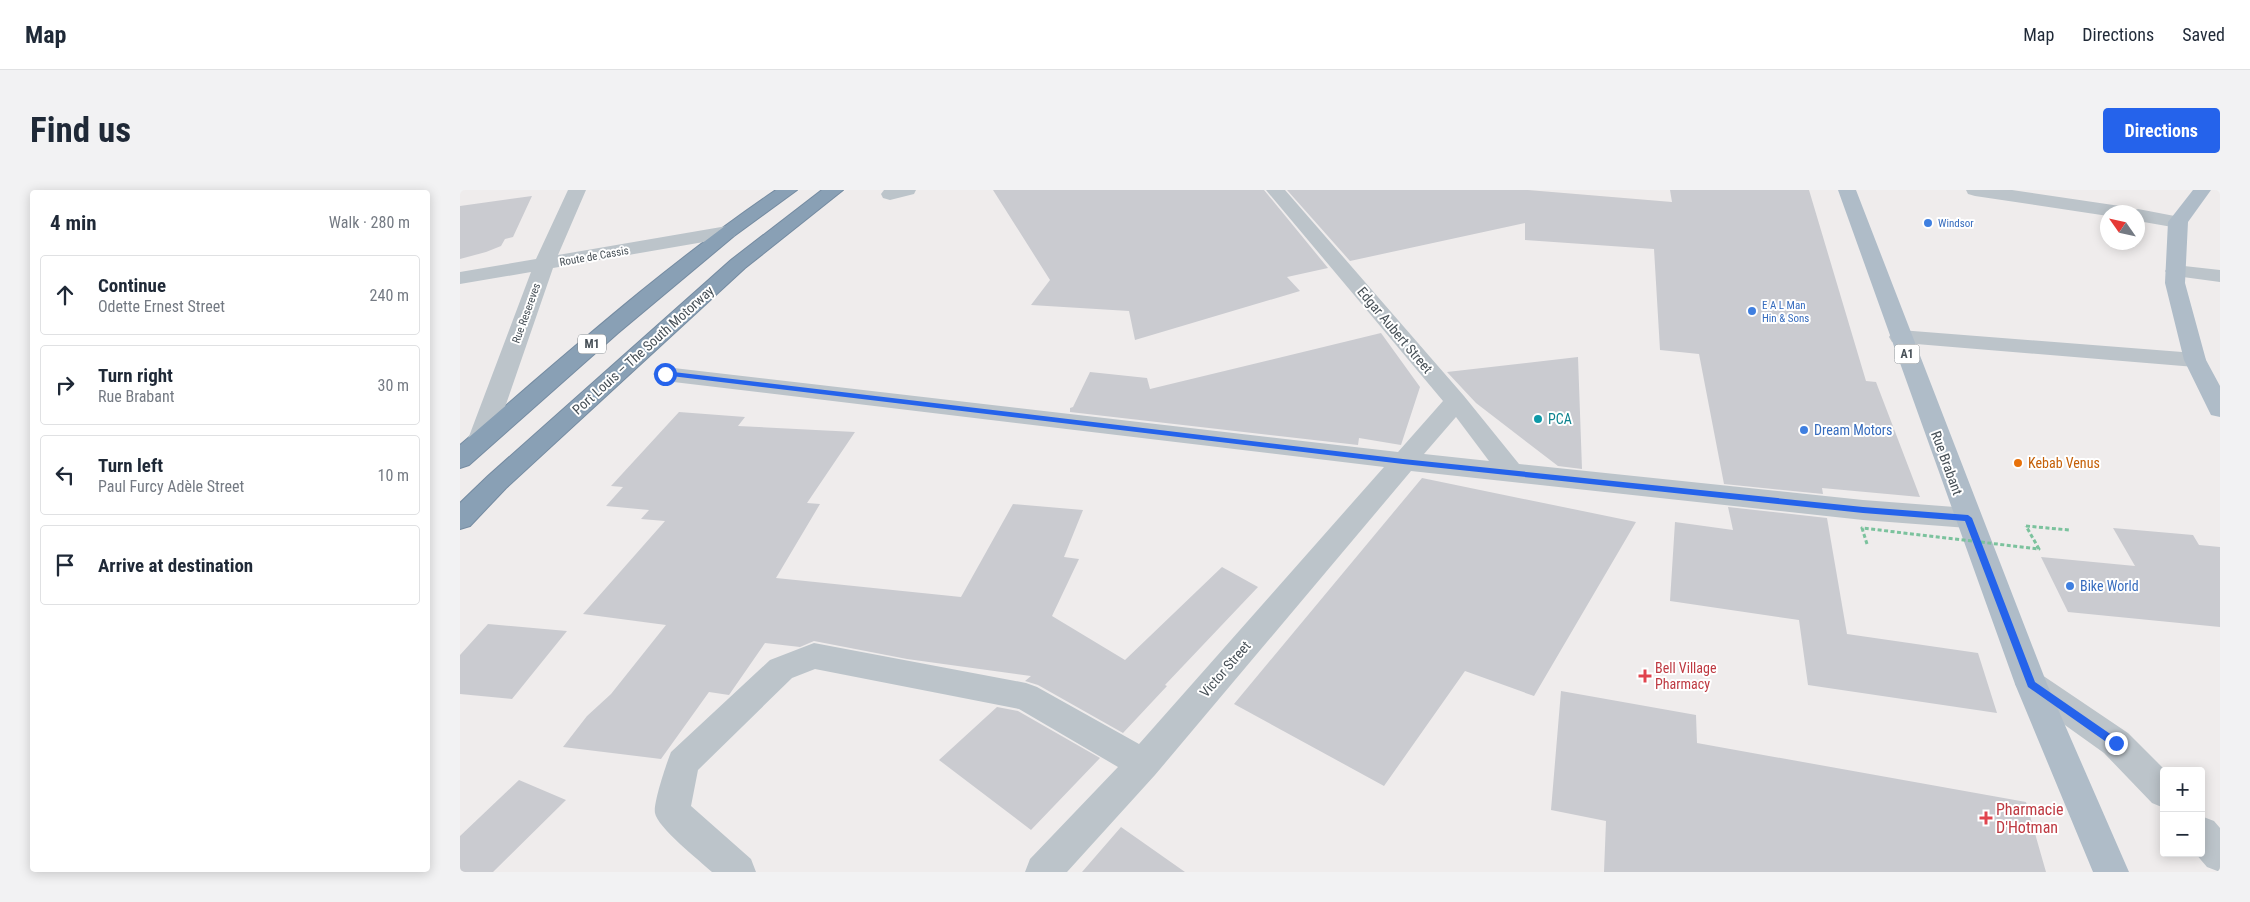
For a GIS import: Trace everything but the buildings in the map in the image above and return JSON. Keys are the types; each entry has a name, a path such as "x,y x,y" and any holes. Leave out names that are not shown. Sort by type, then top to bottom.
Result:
{"highway":[{"name":"M1","path":"460,459 610,328 727,232 788,190"},
{"name":"Port Louis – The South Motorway","path":"460,519 497,482 738,264 834,190"}],"main road":[{"name":"Rue Brabant","path":"1847,190 1900,337 2031,684 2111,872"},
{"path":"2202,190 2178,222 2175,283 2195,360 2220,409"}],"street":[{"name":"Rue Resereves","path":"481,439 544,264 578,190"},
{"name":"Edgar Aubert Street","path":"1275,190 1456,401 1511,472"},
{"path":"1985,190 2100,209"},
{"path":"2145,216 2178,222"},
{"name":"Route de Cassis","path":"460,278 727,232"},
{"path":"2175,271 2220,276"},
{"path":"1900,337 2195,360"},
{"path":"665,374 1403,462 1863,510 1968,518"},
{"name":"Victor Street","path":"1043,872 1144,764 1456,401"},
{"path":"738,872 672,812 682,763 781,669 814,656 1026,697 1144,764"},
{"path":"2031,684 2116,743 2160,788"},
{"path":"2205,838 2220,855"}],"path":[{"path":"1867,544 1862,528 2040,550 2026,526 2069,530"}],"place":[{"name":"Windsor","path":"1928,223"},
{"name":"E A L Man Hin & Sons","path":"1752,311"},
{"name":"PCA","path":"1538,419"},
{"name":"Dream Motors","path":"1804,430"},
{"name":"Kebab Venus","path":"2018,463"},
{"name":"Bike World","path":"2070,586"},
{"name":"Bell Village Pharmacy","path":"1645,676"},
{"name":"Pharmacie D'Hotman","path":"1986,818"}],"route":[{"path":"665,374 1403,462 1863,510 1968,518 2031,684 2116,743"}]}
